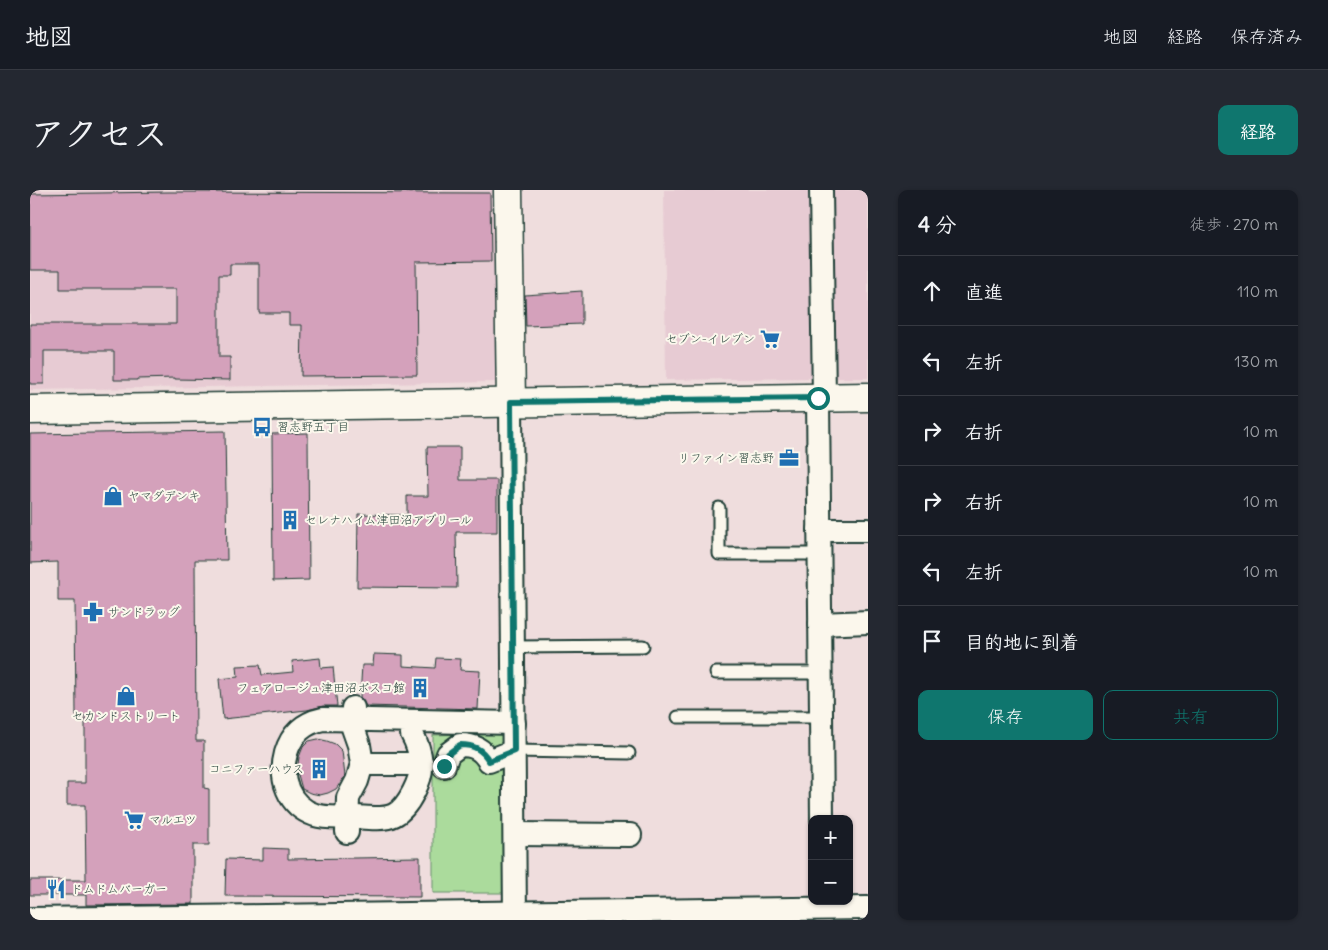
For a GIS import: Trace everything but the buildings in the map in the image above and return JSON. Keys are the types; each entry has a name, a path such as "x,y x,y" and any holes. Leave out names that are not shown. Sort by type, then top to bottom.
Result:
{"street":[{"path":"508,190 515,917"},
{"path":"821,190 819,554 822,815"},
{"path":"30,410 868,397"},
{"path":"819,530 868,530"},
{"path":"820,624 868,622"},
{"path":"347,832 348,798 357,781 362,764 359,744 353,728 353,708"},
{"path":"412,734 418,747 422,764 419,779 408,802 394,815 384,818 315,815 303,809 288,792 283,770 288,748 292,737 299,729 311,722 323,719 514,723"},
{"path":"444,766 448,754 460,745 470,745 483,751 489,761 514,751"},
{"path":"362,764 422,764"},
{"path":"515,834 630,835"},
{"path":"30,919 515,917 868,908"}],"lane":[{"path":"719,508 719,554 819,554"},
{"path":"513,647 643,646"},
{"path":"716,673 820,673"},
{"path":"678,717 821,717"},
{"path":"514,751 629,754"}],"shaded area":[{"path":"30,190 495,190 497,382 30,390"},
{"path":"664,190 810,190 814,378 666,380"},
{"path":"832,190 868,190 868,378 835,378"}],"green space":[{"path":"507,733 506,893 433,893 433,735"}],"place":[{"name":"セブン-イレブン","path":"770,339"},
{"name":"習志野五丁目","path":"262,427"},
{"name":"リファイン習志野","path":"789,458"},
{"name":"ヤマダデンキ","path":"113,496"},
{"name":"セレナハイム津田沼アブリール","path":"290,520"},
{"name":"サンドラッグ","path":"93,612"},
{"name":"フェアロージュ津田沼ボスコ館","path":"420,688"},
{"name":"セカンドストリート","path":"126,696"},
{"name":"コニファーハウス","path":"319,769"},
{"name":"マルエツ","path":"134,820"},
{"name":"ドムドムバーガー","path":"56,889"}],"route":[{"path":"444,766 448,754 452,749 460,745 470,745 483,751 489,761 514,751 511,402 818,398"}]}
